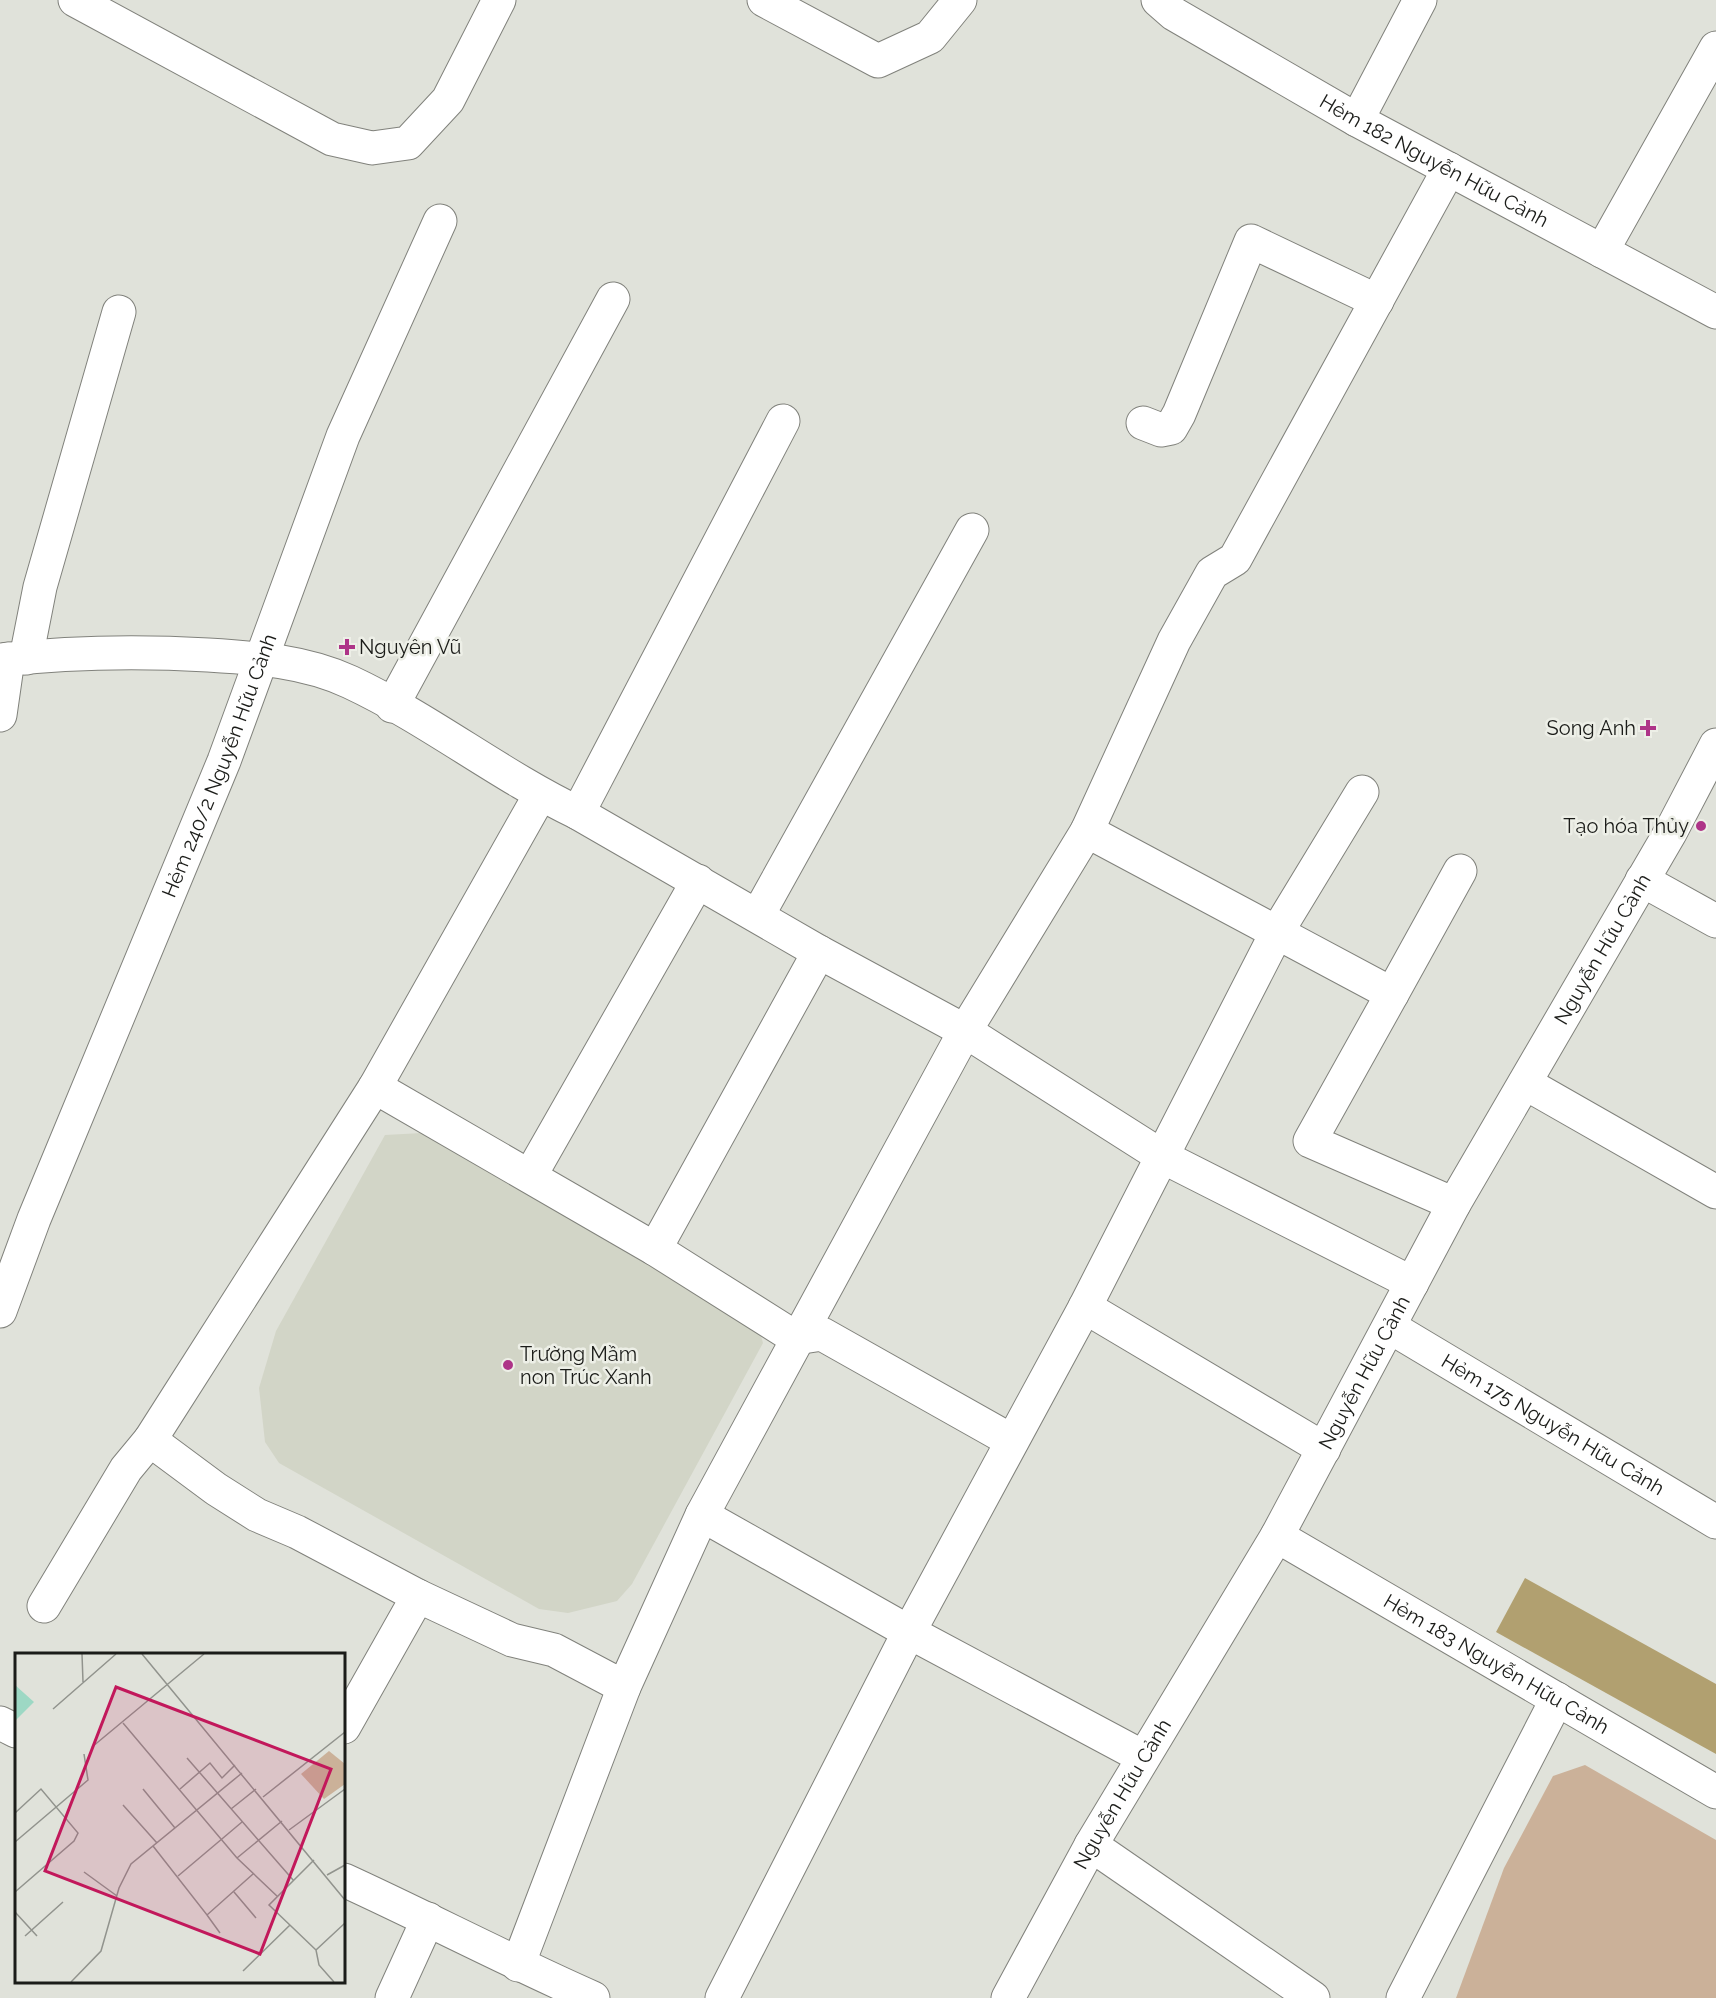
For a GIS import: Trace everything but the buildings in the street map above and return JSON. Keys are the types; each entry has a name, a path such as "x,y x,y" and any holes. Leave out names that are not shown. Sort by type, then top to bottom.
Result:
{"street":[{"path":"75,0 332,139 372,148 408,143 448,100 499,0"},
{"path":"764,0 878,61 930,37 960,0"},
{"name":"Hẻm 182 Nguyễn Hữu Cảnh","path":"1158,0 1174,14 1357,120 1716,312"},
{"path":"1357,120 1420,0"},
{"path":"1602,251 1716,48"},
{"path":"518,1965 624,1687 702,1515 796,1338 965,1031 1087,831 1174,640 1212,573 1236,559 1449,169"},
{"name":"Hẻm 240/2 Nguyễn Hữu Cảnh","path":"0,1311 34,1220 224,761 343,436 440,221"},
{"path":"1143,423 1161,430 1171,428 1179,414 1251,242 1377,301"},
{"path":"392,706 613,299"},
{"path":"0,715 11,659 39,587 119,312"},
{"path":"578,813 783,421"},
{"path":"758,915 972,530"},
{"path":"11,659 92,651 262,658 322,671 350,681 478,755 540,795 578,813 819,952 965,1031 1163,1157 1412,1283"},
{"name":"Nguyễn Hữu Cảnh","path":"1008,1998 1091,1845 1277,1536 1390,1328 1454,1204 1642,880 1716,745"},
{"path":"722,1998 909,1632 1085,1307 1277,932 1362,792"},
{"path":"44,1606 126,1469 150,1440 375,1087 540,795"},
{"path":"1087,831 1392,994"},
{"path":"1454,1204 1310,1141 1460,871"},
{"path":"1642,880 1716,921"},
{"path":"530,1176 698,881"},
{"path":"655,1249 819,952"},
{"path":"1525,1083 1716,1192"},
{"path":"375,1087 655,1249 796,1338 822,1334 1012,1441"},
{"path":"1085,1307 1324,1449"},
{"name":"Hẻm 175 Nguyễn Hữu Cảnh","path":"1390,1328 1716,1522"},
{"path":"150,1440 216,1489 257,1515 315,1541 418,1596 512,1640 554,1650 624,1687"},
{"path":"702,1515 909,1632 1143,1757"},
{"name":"Hẻm 183 Nguyễn Hữu Cảnh","path":"1277,1536 1716,1792"},
{"path":"345,1725 418,1596"},
{"path":"1403,1998 1557,1699"},
{"path":"0,1723 15,1730"},
{"path":"1091,1845 1313,1998"},
{"path":"345,1880 428,1918 518,1965 593,1998"},
{"path":"392,1998 428,1918"}],"shaded area":[{"name":"Trường Mầm non Trúc Xanh","path":"422,1133 759,1329 763,1343 632,1584 617,1601 568,1613 539,1609 279,1463 265,1442 259,1388 276,1331 385,1135"},
{"path":"1585,1765 1716,1840 1716,1998 1456,1998 1504,1868 1553,1776"}],"place":[{"name":"Nguyên Vũ","path":"347,647"},
{"name":"Song Anh","path":"1648,728"},
{"name":"Tạo hóa Thủy","path":"1701,826"},
{"name":"Trường Mầm non Trúc Xanh","path":"508,1365"}]}
